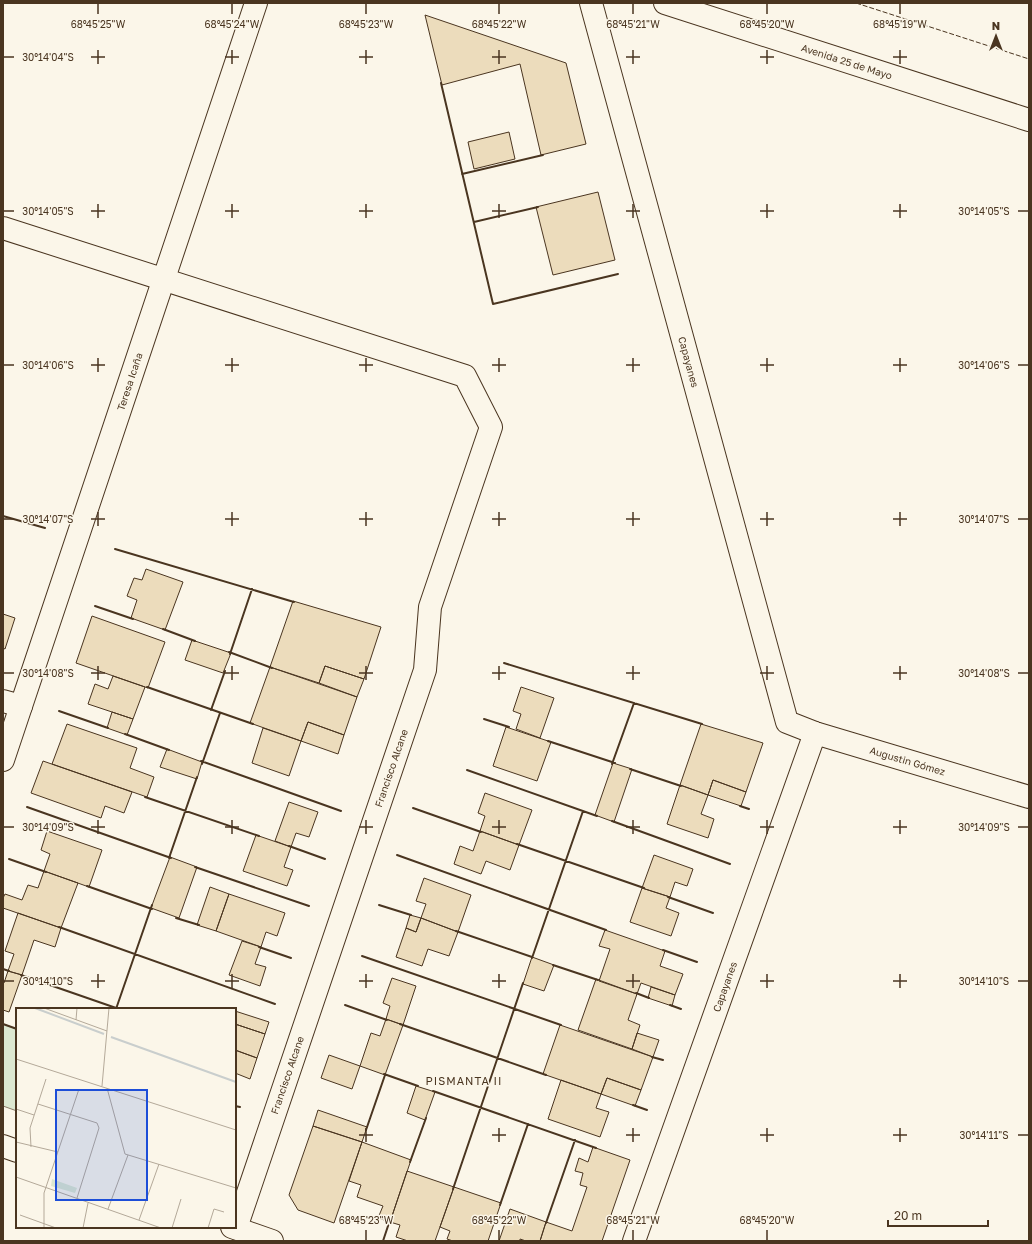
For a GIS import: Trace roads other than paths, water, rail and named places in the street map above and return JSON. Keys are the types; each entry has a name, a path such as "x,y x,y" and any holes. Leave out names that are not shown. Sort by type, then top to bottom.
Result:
{"street":[{"name":"Teresa Icaña","path":"3,760 12,704 164,279 256,3"},
{"name":"Capayanes","path":"591,3 787,722"},
{"name":"Avenida 25 de Mayo","path":"665,3 1029,120"},
{"path":"3,228 164,279"},
{"name":"Francisco Alcane","path":"164,279 465,376 491,427 430,608 425,670 236,1222"},
{"name":"Augustin Gómez","path":"787,722 815,733 1029,797"},
{"name":"Capayanes","path":"634,1241 815,733"},
{"path":"3,1146 16,1151"},
{"path":"234,1228 272,1241"}],"district":[{"name":"PISMANTA II","path":"464,1081"}]}
